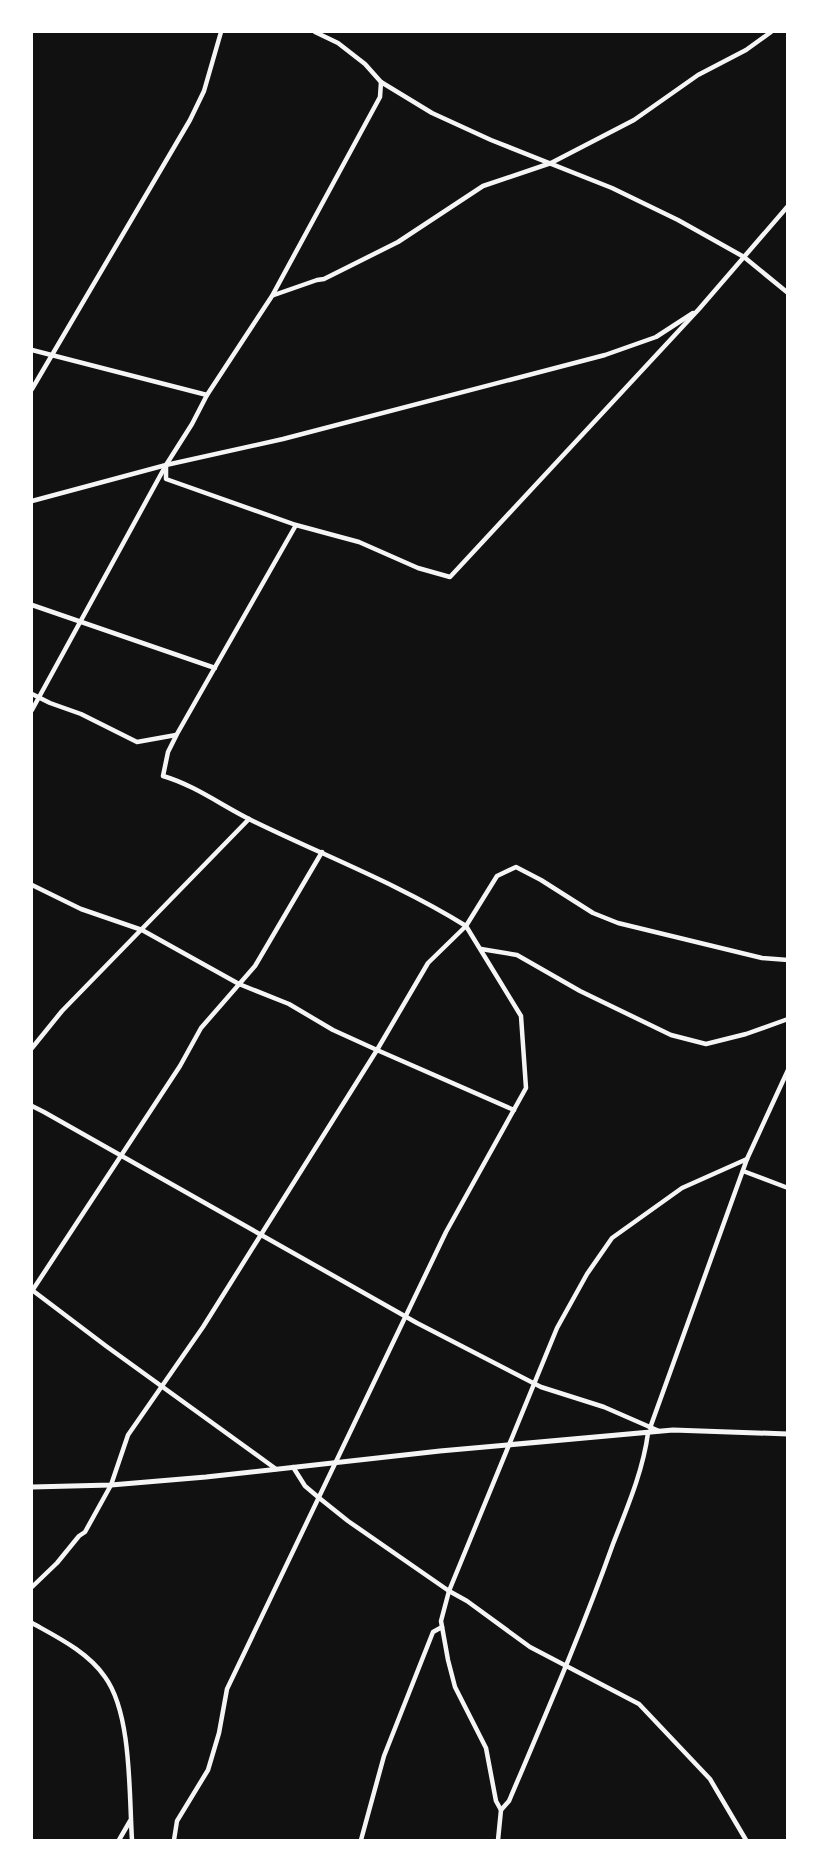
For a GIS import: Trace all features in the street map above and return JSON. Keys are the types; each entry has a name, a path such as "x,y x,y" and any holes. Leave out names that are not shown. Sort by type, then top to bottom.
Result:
{"street":[{"path":"32,389 190,120 204,91 221,32"},
{"path":"315,32 338,43 365,64 381,82 432,113 491,140 612,188 678,220 744,257 788,293"},
{"path":"272,296 317,279 324,279 398,242 483,186 551,163 634,120 698,75 746,50 771,32"},
{"path":"32,710 207,395 272,296 380,97 381,82"},
{"path":"166,466 166,479 296,525 359,542 418,568 450,577 699,309 788,206"},
{"path":"32,501 284,439 605,355 656,337 699,309"},
{"path":"32,350 207,395"},
{"path":"174,1840 177,1821 208,1770 219,1733 227,1689 446,1232 526,1088 521,1016 466,926 432,905 249,819 177,780 163,776 168,752 177,734 296,525"},
{"path":"32,605 215,668"},
{"path":"32,694 81,714 137,742 177,734"},
{"path":"32,1048 62,1011 249,819"},
{"path":"276,1469 32,1290 180,1066 201,1028 255,966 322,852"},
{"path":"32,1587 85,1532 111,1485 128,1435 203,1327 377,1051 428,963 466,926 497,876 516,866 593,913 618,923 762,958 788,960"},
{"path":"32,885 81,909 142,930 239,984 289,1004 333,1030 514,1110"},
{"path":"481,949 517,955 580,991 671,1035 706,1044 788,1019"},
{"path":"501,1810 509,1801 598,1585 627,1507 649,1430 747,1159 788,1070"},
{"path":"32,1106 405,1317 541,1387 604,1407 649,1430 659,1432 673,1430 788,1434"},
{"path":"498,1840 501,1810 496,1801 486,1748 455,1687 448,1660 442,1621 449,1591 557,1328 587,1274 612,1238 682,1188 747,1159"},
{"path":"743,1171 788,1188"},
{"path":"32,1487 111,1485 649,1430"},
{"path":"293,1468 305,1486 348,1521 530,1647 639,1704 710,1779 746,1840"},
{"path":"32,1623 83,1654 106,1677 123,1723 132,1840"},
{"path":"361,1840 389,1744 433,1632 442,1628"},
{"path":"119,1840 130,1820"}]}
